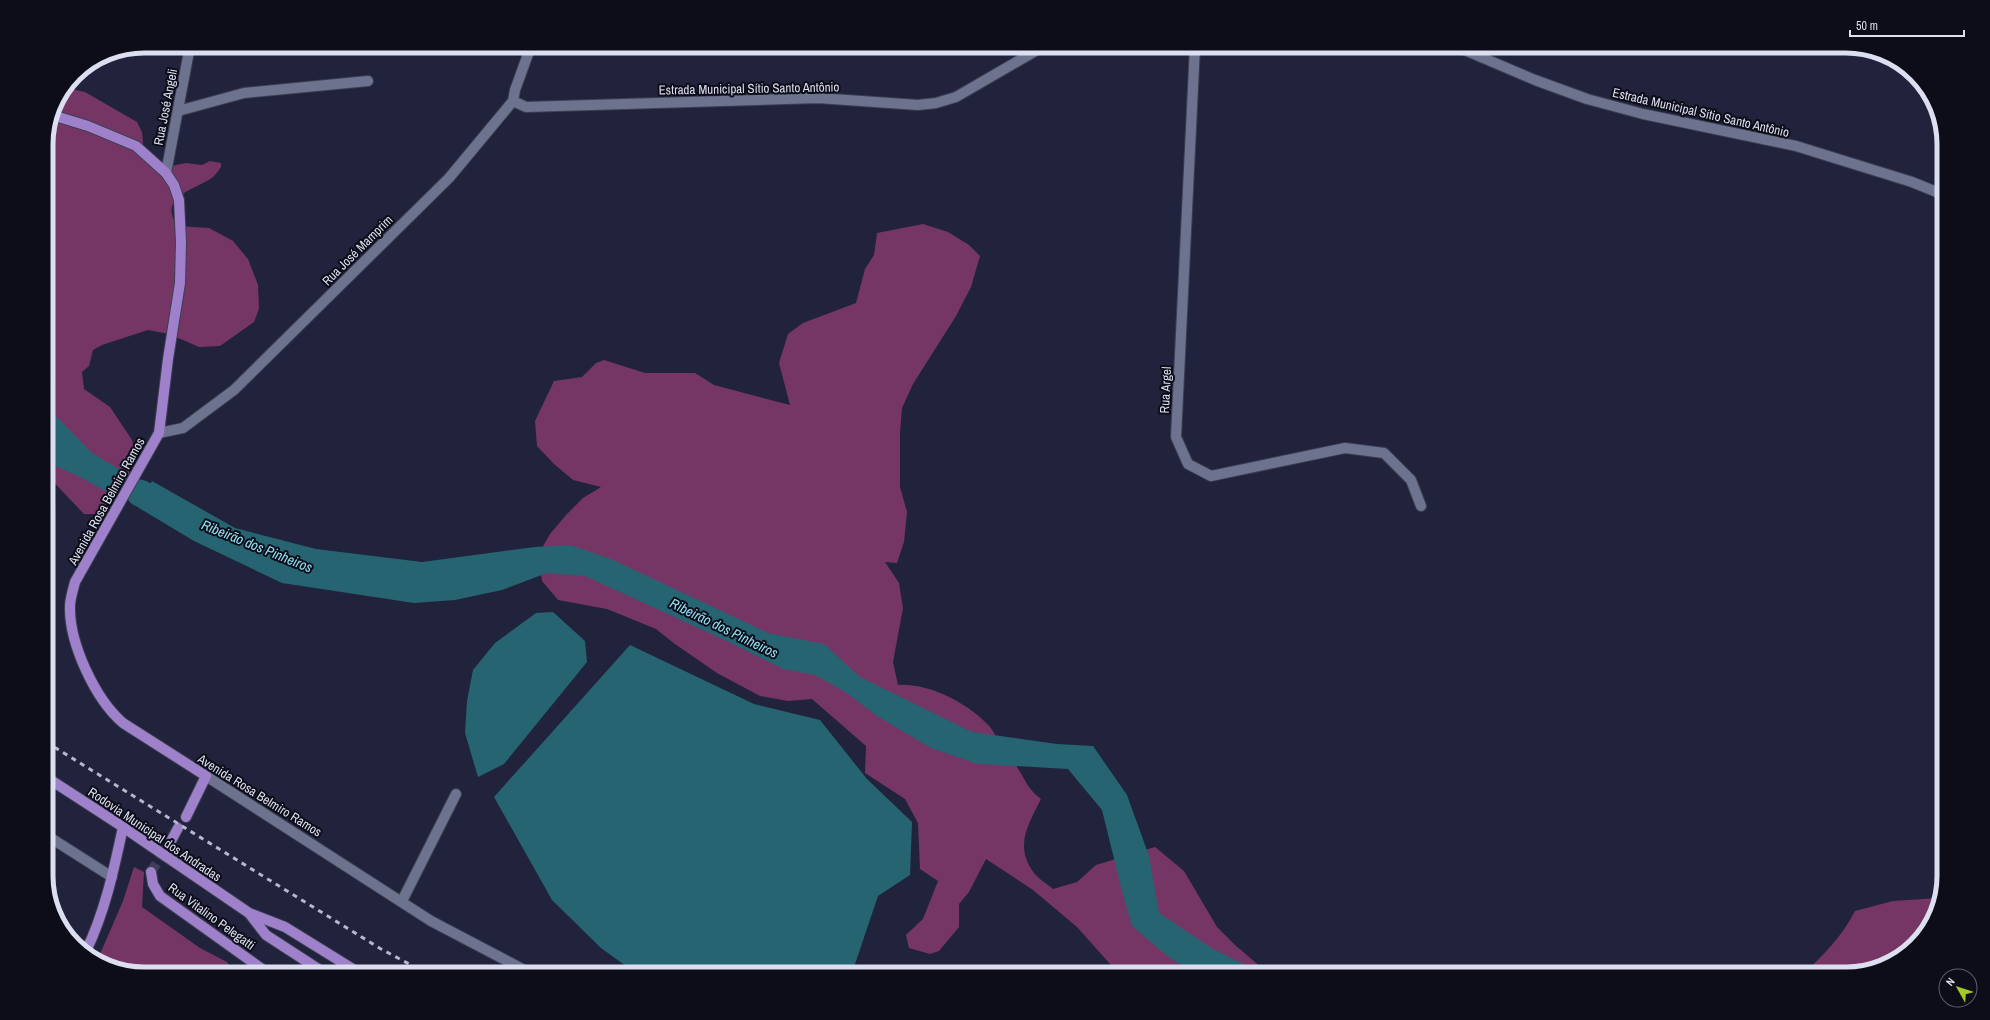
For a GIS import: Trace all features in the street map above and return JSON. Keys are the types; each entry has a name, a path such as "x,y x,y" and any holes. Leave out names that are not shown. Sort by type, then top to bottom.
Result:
{"main road":[{"name":"Avenida Rosa Belmiro Ramos","path":"57,117 88,126 136,146 166,173 174,185 179,200 181,242 180,283 168,359 159,433 75,582 70,606 72,627 89,677 112,714 123,723 206,776"},
{"path":"186,817 206,776"},
{"name":"Rodovia Municipal dos Andradas","path":"53,782 123,827 248,913 285,927 350,967"},
{"path":"88,947 99,925 123,827"},
{"path":"171,841 178,828"},
{"name":"Rua Vitalino Pelegatti","path":"151,872 153,884 160,896 259,967"},
{"name":"Rodovia Municipal dos Andradas","path":"248,913 266,935 315,967"}],"street":[{"name":"Rua José Angeli","path":"166,173 189,53"},
{"name":"Rua José Mamprim","path":"159,433 183,428 234,390 448,178 513,101 515,90 528,53"},
{"name":"Estrada Municipal Sítio Santo Antônio","path":"513,101 526,107 818,98 918,105 936,103 956,97 1032,53"},
{"name":"Rua Argel","path":"1195,53 1176,437 1188,464 1210,476 1344,448 1384,453 1411,480 1421,506"},
{"name":"Estrada Municipal Sítio Santo Antônio","path":"1471,53 1535,80 1587,99 1643,114 1796,146 1912,182 1937,192"},
{"path":"178,111 244,93 368,82"},
{"name":"Avenida Rosa Belmiro Ramos","path":"206,776 431,921 519,967"},
{"path":"402,901 456,794"},
{"path":"53,839 112,876"}],"shaded area":[{"path":"72,89 85,92 137,122 142,132 144,153 161,168 186,163 202,165 210,161 221,163 221,167 213,177 180,196 175,201 172,208 172,216 178,226 209,228 233,241 248,259 258,285 259,309 254,322 220,346 199,347 169,334 148,330 102,345 93,350 89,366 82,372 84,389 110,407 132,440 135,455 129,474 109,502 96,514 84,514 53,481 53,138 60,109"},
{"path":"923,224 948,232 969,245 980,256 971,287 956,316 913,384 902,408 900,433 900,487 907,512 904,542 897,563 885,562 899,583 903,608 893,662 898,685 923,687 936,691 971,710 992,729 1004,751 1017,767 1029,788 1041,799 1025,836 1025,854 1034,873 1053,889 1077,882 1096,865 1155,847 1184,871 1217,927 1261,967 1113,967 1077,927 1033,890 986,859 969,892 959,904 959,927 939,951 930,954 909,948 906,935 923,919 938,881 920,869 918,823 905,799 865,773 866,746 812,699 788,701 760,696 717,673 656,629 607,609 558,600 542,581 538,555 550,534 583,498 601,487 573,480 554,464 537,446 535,421 554,381 582,377 596,363 604,360 645,373 695,373 714,385 790,405 779,363 788,334 803,323 856,303 865,269 874,255 877,233"},
{"path":"134,867 144,872 142,907 200,948 227,962 230,967 132,966 121,964 99,955 123,901"},
{"path":"1934,898 1928,916 1922,926 1906,944 1896,952 1881,960 1858,966 1810,967 1832,945 1845,928 1855,911 1893,901"}],"water":[{"path":"53,413 92,453 129,475 116,497 82,478 53,465"},
{"path":"152,481 235,528 316,549 422,562 535,547 570,545 611,559 768,633 824,644 860,677 972,732 1057,744 1093,746 1127,795 1149,856 1159,913 1213,949 1250,967 1184,967 1166,955 1132,926 1102,810 1068,769 978,764 931,748 877,716 847,693 815,675 783,669 731,643 585,576 547,573 502,590 455,600 414,603 282,583 194,541 139,508"},
{"path":"553,612 585,641 587,662 504,764 478,777 465,733 467,701 473,670 495,643 536,613"},
{"path":"630,645 754,704 820,720 867,779 912,822 910,875 878,896 854,967 627,967 601,948 552,900 494,797"}],"waterway":[{"name":"Ribeirão dos Pinheiros","path":"140,493 177,512"}],"tunnel":[{"path":"151,872 171,841"}],"railway":[{"path":"53,746 381,949 415,967"}]}
